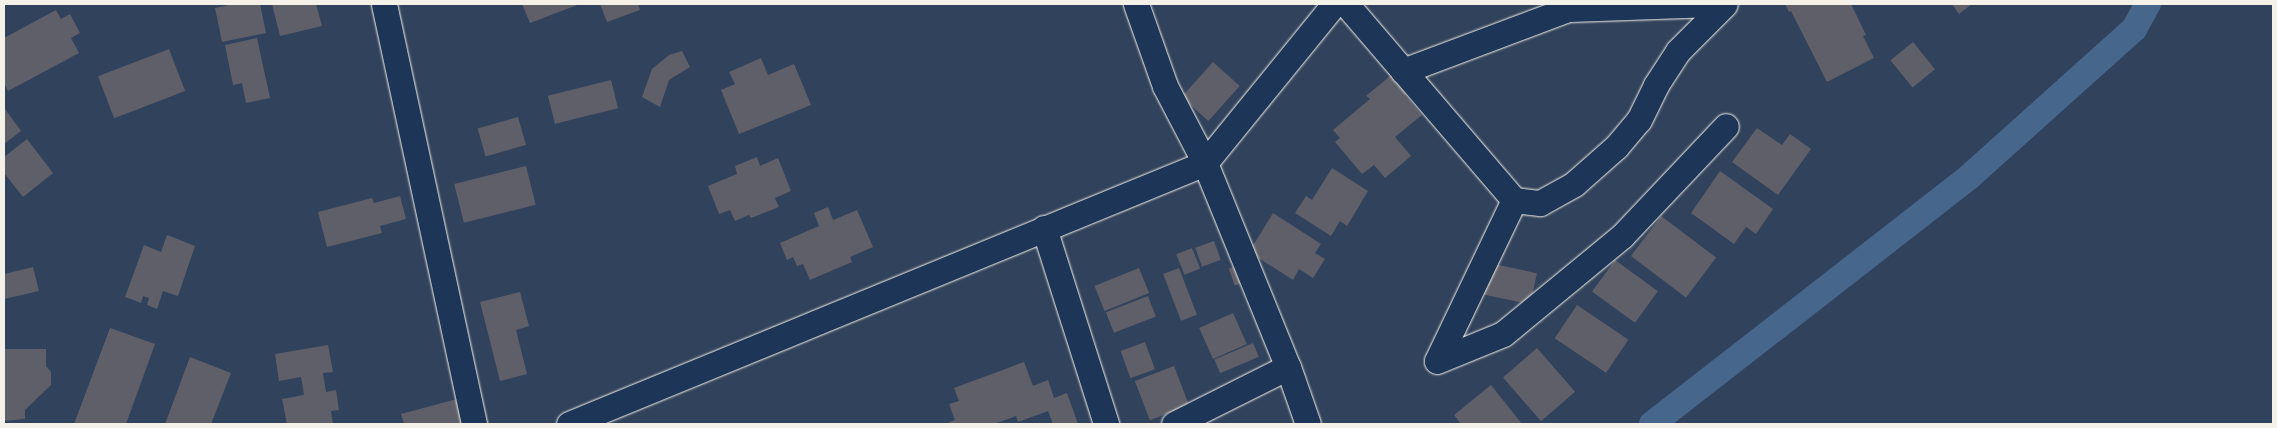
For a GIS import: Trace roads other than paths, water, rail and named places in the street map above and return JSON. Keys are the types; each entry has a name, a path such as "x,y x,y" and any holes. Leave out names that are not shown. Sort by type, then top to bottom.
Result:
{"street":[{"path":"384,4 474,424"},
{"path":"1136,4 1165,86 1206,163 1288,367 1308,424"},
{"path":"569,424 1206,163 1334,4"},
{"path":"1346,4 1514,200 1540,203 1574,184 1616,147 1639,120 1656,85 1678,51 1725,4"},
{"path":"1403,71 1568,9 1708,4"},
{"path":"1514,200 1437,361 1503,334 1622,236 1726,126"},
{"path":"1044,228 1106,424"},
{"path":"1174,424 1288,367"}],"waterway":[{"path":"1652,424 1969,177 2134,29 2148,4"}]}
